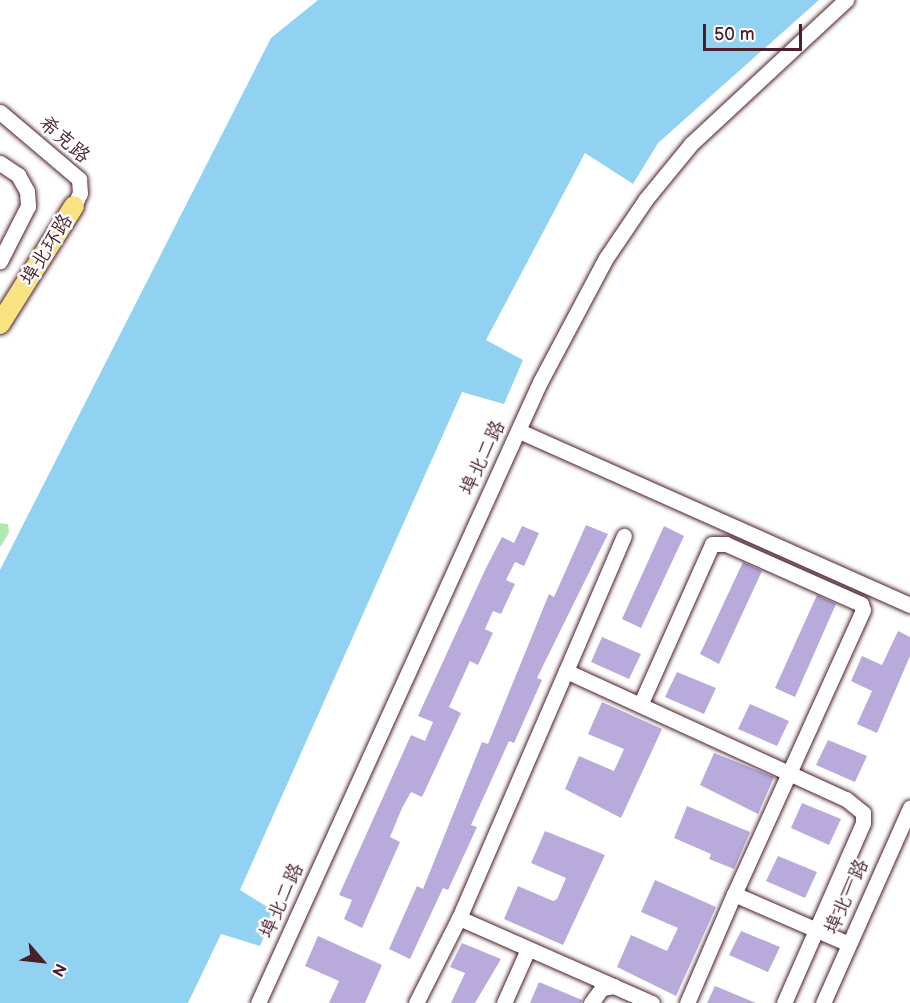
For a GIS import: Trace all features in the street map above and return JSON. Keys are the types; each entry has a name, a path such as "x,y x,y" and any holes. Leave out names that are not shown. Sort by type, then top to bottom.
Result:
{"main road":[{"name":"埠北环路","path":"0,324 74,206"}],"street":[{"name":"埠北二路","path":"258,1003 519,431 585,294 646,199 718,116 846,0"},
{"name":"希克路","path":"2,117 79,179 80,194 74,206"},
{"path":"0,162 18,175 27,191 28,206 0,261"},
{"path":"519,431 910,605"},
{"path":"417,1003 459,918 624,536"},
{"path":"641,703 712,544 726,544 857,600 864,610 734,894 687,1003"},
{"path":"566,670 790,772 857,805 863,813 863,823 784,1003"},
{"name":"埠北一路","path":"823,1003 910,808"},
{"path":"734,894 849,945"},
{"path":"459,918 652,1003"},
{"path":"504,1003 528,949"},
{"path":"591,1003 602,988 614,986"}],"green space":[{"path":"0,523 8,524 9,533 0,547"}],"water":[{"path":"318,0 819,0 658,143 633,184 585,153 486,340 523,360 504,404 462,392 240,890 274,911 260,946 221,934 188,1003 0,1003 0,570 271,38"}],"building":[{"path":"586,525 608,534 537,678 542,680 514,743 509,741 471,825 477,827 448,890 443,888 410,959 389,949 417,886 423,889 482,742 488,744 549,594 554,597"},
{"path":"522,526 539,533 524,566 515,562 506,580 515,584 501,614 493,611 485,629 493,633 478,665 470,661 449,707 461,713 422,797 411,792 402,808 390,837 400,842 362,928 344,919 352,900 339,895 411,735 425,741 433,722 418,716 486,568 502,537 514,543"},
{"path":"664,526 684,536 641,628 622,619"},
{"path":"743,562 762,571 719,664 700,654"},
{"path":"817,595 836,604 795,697 775,688"},
{"path":"898,631 910,637 910,656 877,733 857,724 872,691 851,681 862,656 882,665"},
{"path":"602,637 641,654 629,679 591,662"},
{"path":"677,672 716,688 704,714 665,697"},
{"path":"602,702 662,729 621,818 565,789 579,756 614,771 624,749 588,734"},
{"path":"750,704 789,721 777,746 738,729"},
{"path":"828,740 867,756 855,782 816,765"},
{"path":"714,753 774,777 758,814 700,785"},
{"path":"802,803 841,819 829,845 791,828"},
{"path":"687,806 750,832 734,869 709,859 711,854 674,838"},
{"path":"545,831 605,855 563,945 504,919 518,886 553,901 557,899 566,878 531,863"},
{"path":"778,856 817,872 805,898 766,881"},
{"path":"655,880 716,907 676,996 617,967 631,935 667,951 678,928 641,912"},
{"path":"741,931 780,947 768,972 729,955"},
{"path":"318,936 382,965 365,1003 329,1003 339,981 305,966"},
{"path":"462,943 501,959 475,1003 451,1003 465,973 450,967"},
{"path":"539,982 582,1000 581,1003 530,1003"},
{"path":"715,986 756,1003 707,1003"}]}
